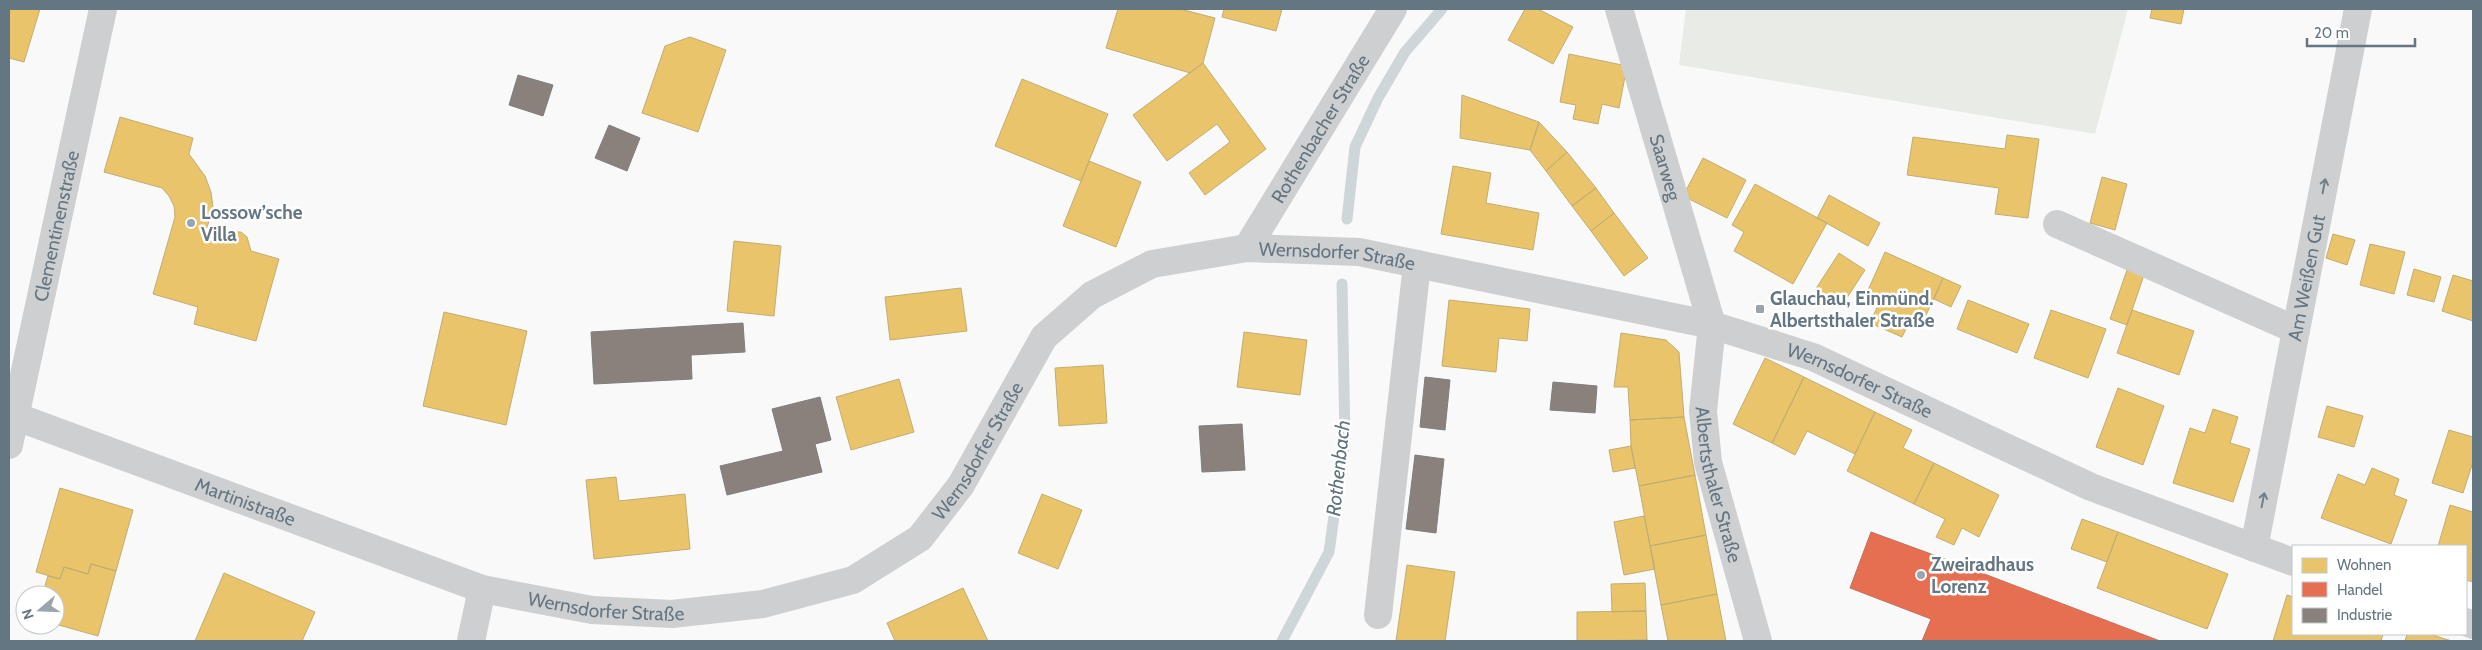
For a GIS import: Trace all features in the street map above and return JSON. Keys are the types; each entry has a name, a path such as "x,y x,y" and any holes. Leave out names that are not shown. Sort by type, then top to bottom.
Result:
{"street":[{"name":"Clementinenstraße","path":"9,445 12,415 104,9"},
{"name":"Rothenbacher Straße","path":"1247,248 1393,9"},
{"name":"Saarweg","path":"1618,9 1712,325"},
{"name":"Am Weißen Gut","path":"2254,548 2358,9"},
{"path":"2057,224 2296,330"},
{"name":"Wernsdorfer Straße","path":"482,589 592,610 672,614 763,604 853,580 920,538 961,485 1044,337 1092,295 1152,264 1247,248 1359,252 1712,325 1812,357 2091,487 2292,562"},
{"path":"1378,615 1417,264"},
{"name":"Albertsthaler Straße","path":"1712,325 1704,411 1708,462 1758,641"},
{"name":"Martinistraße","path":"12,415 482,589"},
{"path":"471,641 482,589"}],"shaded area":[{"path":"1686,9 2128,9 2095,134 1679,65"}],"building: Wohnen":[{"path":"9,9 40,9 24,62 9,58"},
{"path":"1118,9 1180,9 1215,18 1203,63 1190,73 1106,48"},
{"path":"1224,9 1282,9 1276,31 1222,17"},
{"path":"1525,9 1538,9 1573,27 1553,64 1508,40"},
{"path":"2152,9 2184,9 2181,24 2150,18"},
{"path":"690,37 726,50 698,132 642,113 665,46"},
{"path":"1569,54 1627,66 1619,108 1602,104 1598,124 1573,119 1576,105 1560,102"},
{"path":"1203,63 1266,149 1205,195 1189,173 1230,142 1217,124 1167,161 1133,115"},
{"path":"1022,79 1108,114 1081,181 995,146"},
{"path":"1462,95 1539,122 1530,150 1460,138"},
{"name":"Lossow’sche Villa","path":"120,117 193,138 189,154 205,176 211,192 213,207 204,238 218,242 226,232 241,232 247,237 251,251 279,259 256,341 194,324 198,307 153,294 175,217 174,206 162,188 104,172"},
{"path":"1539,122 1567,152 1546,171 1530,150"},
{"path":"2007,135 2039,139 2028,218 1995,214 1999,188 1907,175 1913,137 2005,149"},
{"path":"1567,152 1596,188 1572,206 1546,171"},
{"path":"1703,158 1746,180 1727,218 1683,196"},
{"path":"1089,161 1141,182 1116,247 1063,226"},
{"path":"1453,166 1491,173 1486,203 1539,213 1533,250 1441,234"},
{"path":"2102,177 2127,184 2115,230 2090,223"},
{"path":"1755,184 1827,223 1793,284 1734,251 1744,232 1732,225"},
{"path":"1596,188 1614,213 1591,231 1572,206"},
{"path":"1829,195 1880,223 1868,246 1817,218"},
{"path":"1614,213 1648,258 1624,276 1591,231"},
{"path":"2333,234 2355,240 2347,265 2326,258"},
{"path":"734,241 781,246 774,316 727,311"},
{"path":"2370,244 2405,252 2394,294 2360,285"},
{"path":"1885,252 1943,278 1922,324 1911,319 1902,337 1870,323 1879,303 1865,297"},
{"path":"1839,253 1865,270 1841,307 1815,290"},
{"path":"2414,269 2441,277 2434,302 2407,295"},
{"path":"2127,270 2144,275 2127,325 2110,319"},
{"path":"2453,275 2473,281 2473,321 2442,311"},
{"path":"1943,278 1961,286 1951,307 1934,299"},
{"path":"961,288 967,331 890,340 885,297"},
{"path":"1449,300 1530,309 1527,341 1499,338 1496,372 1442,366"},
{"path":"1968,300 2029,324 2017,353 1957,329"},
{"path":"2051,310 2106,329 2088,378 2034,358"},
{"path":"2132,310 2194,331 2179,375 2117,353"},
{"path":"444,312 527,331 506,425 423,406"},
{"path":"1244,332 1307,340 1300,395 1237,387"},
{"path":"1621,333 1666,340 1679,352 1684,417 1630,420 1628,387 1614,387"},
{"path":"1765,358 1804,377 1772,443 1733,424"},
{"path":"1103,365 1107,423 1059,426 1055,368"},
{"path":"1804,377 1875,412 1855,454 1807,431 1795,455 1772,443"},
{"path":"899,379 914,432 851,450 836,397"},
{"path":"2118,388 2164,406 2143,465 2096,447"},
{"path":"2327,406 2363,416 2354,447 2318,437"},
{"path":"2213,409 2238,417 2230,443 2250,449 2233,502 2173,483 2190,428 2205,433"},
{"path":"1875,412 1912,430 1903,448 1934,463 1914,504 1847,471"},
{"path":"1684,417 1695,475 1639,486 1631,446 1630,420"},
{"path":"2449,430 2473,437 2473,462 2463,493 2432,483"},
{"path":"1631,446 1635,468 1613,472 1609,450"},
{"path":"1934,463 1999,495 1979,537 1962,528 1954,545 1936,537 1945,519 1914,504"},
{"path":"2372,468 2399,479 2394,495 2407,500 2391,544 2321,518 2338,474 2365,485"},
{"path":"1695,475 1706,535 1650,546 1639,486"},
{"path":"616,477 619,501 685,494 690,549 594,559 586,480"},
{"path":"60,488 133,510 116,571 91,564 88,574 64,567 60,579 36,572"},
{"path":"1042,494 1082,510 1058,569 1018,553"},
{"path":"2450,505 2473,512 2473,582 2467,580 2467,545 2438,545"},
{"path":"1644,516 1655,569 1624,575 1614,522"},
{"path":"2082,519 2118,532 2107,562 2071,549"},
{"path":"2118,532 2228,574 2207,629 2097,588"},
{"path":"1706,535 1717,594 1661,605 1650,546"},
{"path":"91,564 116,571 98,636 65,627 65,585 45,585 48,576 60,579 64,567 88,574"},
{"path":"1407,565 1455,572 1445,641 1396,641"},
{"path":"224,573 315,612 302,641 195,641"},
{"path":"1645,583 1646,611 1612,612 1611,584"},
{"path":"963,588 988,641 895,641 887,623"},
{"path":"1717,594 1726,641 1668,641 1661,605"},
{"path":"2287,595 2292,597 2292,635 2383,635 2381,641 2273,641"},
{"path":"1646,611 1647,640 1577,641 1577,612"},
{"path":"2407,635 2432,635 2452,641 2405,641"}],"building: Handel":[{"name":"Zweiradhaus Lorenz","path":"1871,532 2160,641 1922,641 1931,619 1850,588"}],"building: Industrie":[{"path":"518,75 553,85 543,116 509,105"},
{"path":"609,125 640,138 627,171 595,158"},
{"path":"743,323 745,352 691,355 692,379 594,384 591,332"},
{"path":"1425,377 1450,380 1445,430 1420,427"},
{"path":"1553,382 1597,386 1595,413 1550,410"},
{"path":"820,397 831,440 815,444 822,472 727,495 720,466 783,451 772,409"},
{"path":"1242,424 1245,470 1202,472 1199,426"},
{"path":"1415,455 1444,459 1436,533 1406,529"}],"waterway":[{"name":"Rothenbach","path":"1347,219 1355,147 1378,98 1405,52 1442,9"},
{"name":"Rothenbach","path":"1282,641 1329,552 1345,437 1342,284"}],"place":[{"name":"Lossow’sche Villa","path":"191,223"},
{"name":"Glauchau, Einmünd. Albertsthaler Straße","path":"1760,309"},
{"name":"Zweiradhaus Lorenz","path":"1921,575"}]}
